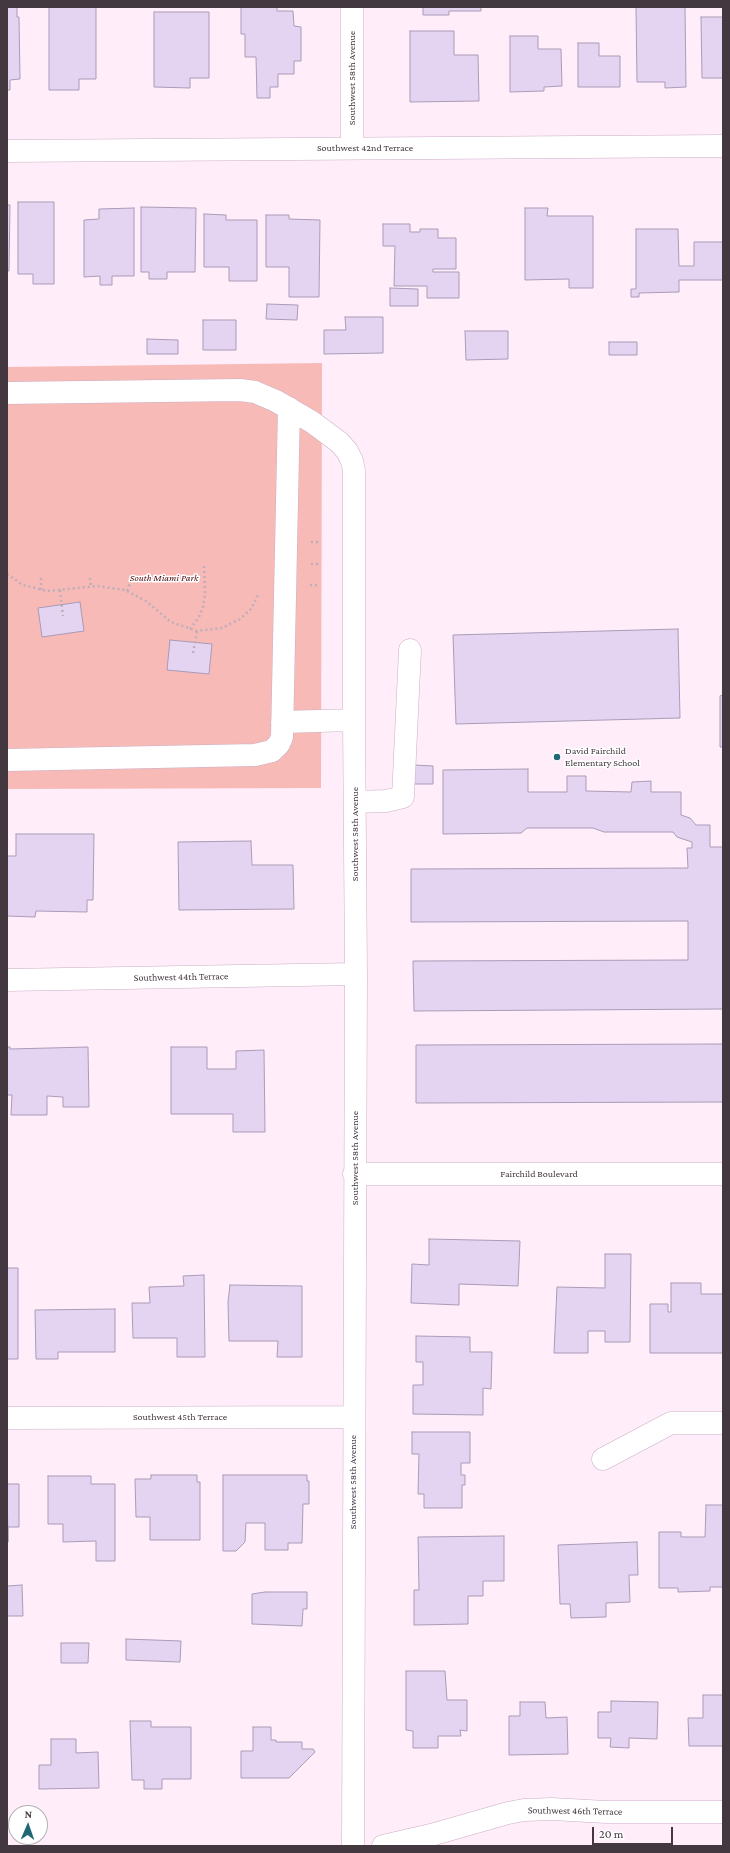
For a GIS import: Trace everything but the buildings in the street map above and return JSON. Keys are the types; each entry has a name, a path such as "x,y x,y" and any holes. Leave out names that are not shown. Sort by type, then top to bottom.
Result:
{"street":[{"name":"Southwest 58th Avenue","path":"352,7 352,148"},
{"name":"Southwest 42nd Terrace","path":"7,151 723,146"},
{"name":"Southwest 58th Avenue","path":"7,393 240,390 255,392 276,401 312,422 339,442 347,451 352,460 354,471 356,974 353,1417 353,1846"},
{"path":"7,760 264,754 272,751 279,744 282,737 288,408"},
{"path":"355,802 386,801 403,797 410,650"},
{"path":"282,722 354,720"},
{"name":"Southwest 44th Terrace","path":"7,980 356,974"},
{"name":"Fairchild Boulevard","path":"354,1174 723,1174"},
{"name":"Southwest 45th Terrace","path":"7,1418 353,1417"},
{"path":"603,1459 671,1423 723,1423"},
{"name":"Southwest 46th Terrace","path":"383,1846 431,1835 508,1813 524,1810 552,1809 606,1812 723,1812"}],"path":[{"path":"190,629 199,617 203,607 205,594 204,565"},
{"path":"7,574 23,585 41,590 60,590 91,586 116,588 127,591 150,604 171,622 197,631 222,628 240,619 250,609 261,587"},
{"path":"41,576 41,590"},
{"path":"90,578 91,586"},
{"path":"127,591 132,578"},
{"path":"60,590 62,616"},
{"path":"194,653 197,631"}],"green space":[{"name":"South Miami Park","path":"322,363 321,788 7,789 7,367"}],"place":[{"name":"David Fairchild Elementary School","path":"557,757"}]}
